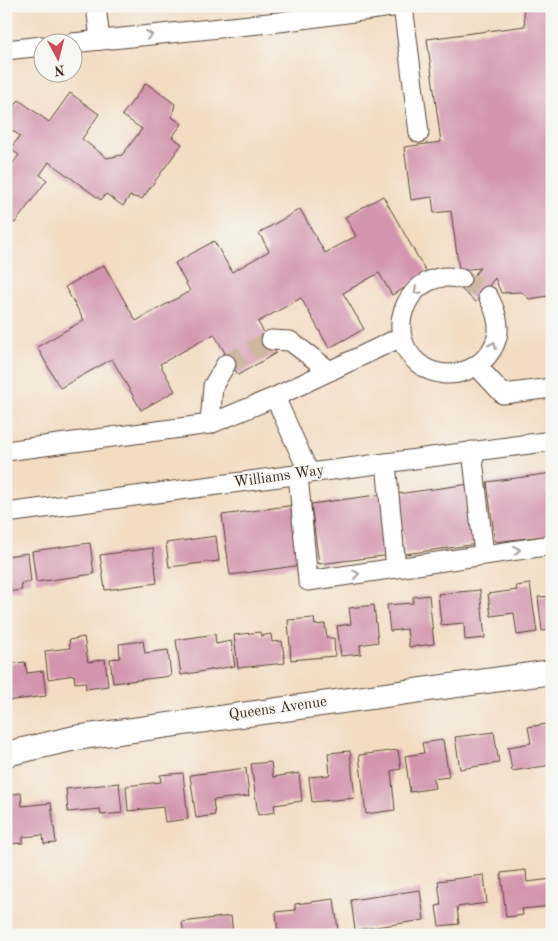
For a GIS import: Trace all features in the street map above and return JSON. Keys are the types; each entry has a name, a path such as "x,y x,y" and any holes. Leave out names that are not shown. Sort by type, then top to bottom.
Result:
{"main road":[{"name":"Queens Avenue","path":"6,754 74,738 552,672"}],"street":[{"path":"96,6 100,40"},
{"path":"82,42 279,22 399,6"},
{"path":"403,6 419,133"},
{"path":"6,50 32,47"},
{"path":"461,279 455,277 442,278 426,283 414,292 405,306 400,321 402,337 408,352 418,364 432,372 448,375 464,372 477,366 488,356 498,333 498,320 488,296"},
{"path":"6,451 210,424 275,397 402,337"},
{"path":"271,340 290,341 330,371"},
{"path":"210,424 213,386 226,364"},
{"path":"477,366 503,394 552,388"},
{"path":"275,397 303,474 308,581 552,545"},
{"name":"Williams Way","path":"6,514 552,441"},
{"path":"472,451 484,554"},
{"path":"386,463 396,568"}],"building":[{"path":"523,6 552,6 552,318 548,296 529,299 522,292 501,293 495,278 476,302 462,290 480,268 459,270 451,211 434,213 432,197 411,200 404,147 441,142 427,39 525,26"},
{"path":"146,83 175,104 172,117 182,124 172,137 182,144 142,199 130,196 123,206 106,194 101,200 49,162 40,175 47,180 15,223 6,217 6,172 19,155 10,149 20,136 6,126 6,117 19,100 49,122 70,93 99,114 82,139 107,158 122,155 142,129 122,115"},
{"path":"383,196 428,275 392,295 379,273 343,293 364,329 329,348 301,298 258,322 276,353 238,375 214,334 160,364 175,391 141,410 112,359 60,388 37,347 84,320 65,287 104,265 136,321 190,291 175,263 214,241 232,272 269,251 259,233 300,209 325,253 356,236 345,217"},
{"path":"552,473 552,535 495,542 487,482"},
{"path":"477,483 485,543 405,554 397,494"},
{"path":"391,493 399,554 319,564 311,504"},
{"path":"302,504 310,564 230,575 222,515"},
{"path":"216,536 219,561 169,567 166,543"},
{"path":"90,543 94,574 36,582 32,551"},
{"path":"153,548 157,583 105,590 100,555"},
{"path":"28,553 31,582 21,583 22,590 6,592 6,556"},
{"path":"530,584 537,632 517,635 514,613 491,616 488,594 517,590 516,586"},
{"path":"480,590 485,638 465,640 464,623 441,625 438,594"},
{"path":"429,595 434,644 409,647 407,629 390,631 387,605 413,603 413,597"},
{"path":"552,596 552,630 542,631 538,597"},
{"path":"374,605 378,642 360,645 361,654 341,656 337,626 351,624 349,608"},
{"path":"314,618 315,625 325,624 327,638 334,638 335,656 291,660 288,620"},
{"path":"260,632 261,636 271,634 272,642 282,641 285,663 238,668 234,635"},
{"path":"215,634 216,644 231,641 235,666 181,675 176,640"},
{"path":"84,637 88,662 105,659 108,686 86,689 85,682 75,683 74,675 48,679 45,651 70,648 69,640"},
{"path":"143,641 145,653 168,650 171,676 113,683 110,659 120,658 119,644"},
{"path":"25,662 27,673 43,671 46,696 6,701 6,664"},
{"path":"547,724 552,765 512,771 508,747 531,743 528,727"},
{"path":"494,732 499,763 460,769 455,737"},
{"path":"443,740 449,777 433,779 435,788 410,792 405,756 424,753 422,743"},
{"path":"398,750 401,769 391,771 395,810 366,814 359,755"},
{"path":"350,751 355,798 312,802 309,777 330,775 328,753"},
{"path":"271,762 273,777 299,773 302,801 274,805 275,812 258,815 251,764"},
{"path":"246,768 249,796 213,800 215,815 196,818 190,775"},
{"path":"183,773 188,819 165,822 163,807 128,811 126,786 161,782 160,775"},
{"path":"119,783 122,813 101,815 100,809 68,812 66,789"},
{"path":"21,793 22,806 51,803 56,843 44,844 43,835 23,837 23,843 9,844 6,795"},
{"path":"526,870 527,882 552,879 552,906 522,909 523,915 506,917 501,873"},
{"path":"484,875 487,903 457,907 459,924 439,926 436,906 441,905 438,881"},
{"path":"420,890 424,920 355,930 351,900"},
{"path":"334,899 338,930 303,935 278,935 276,912 295,910 295,904"},
{"path":"231,916 233,934 184,935 182,922"}],"tunnel":[{"path":"461,279 479,287 488,296"},
{"path":"226,364 271,340"}]}
